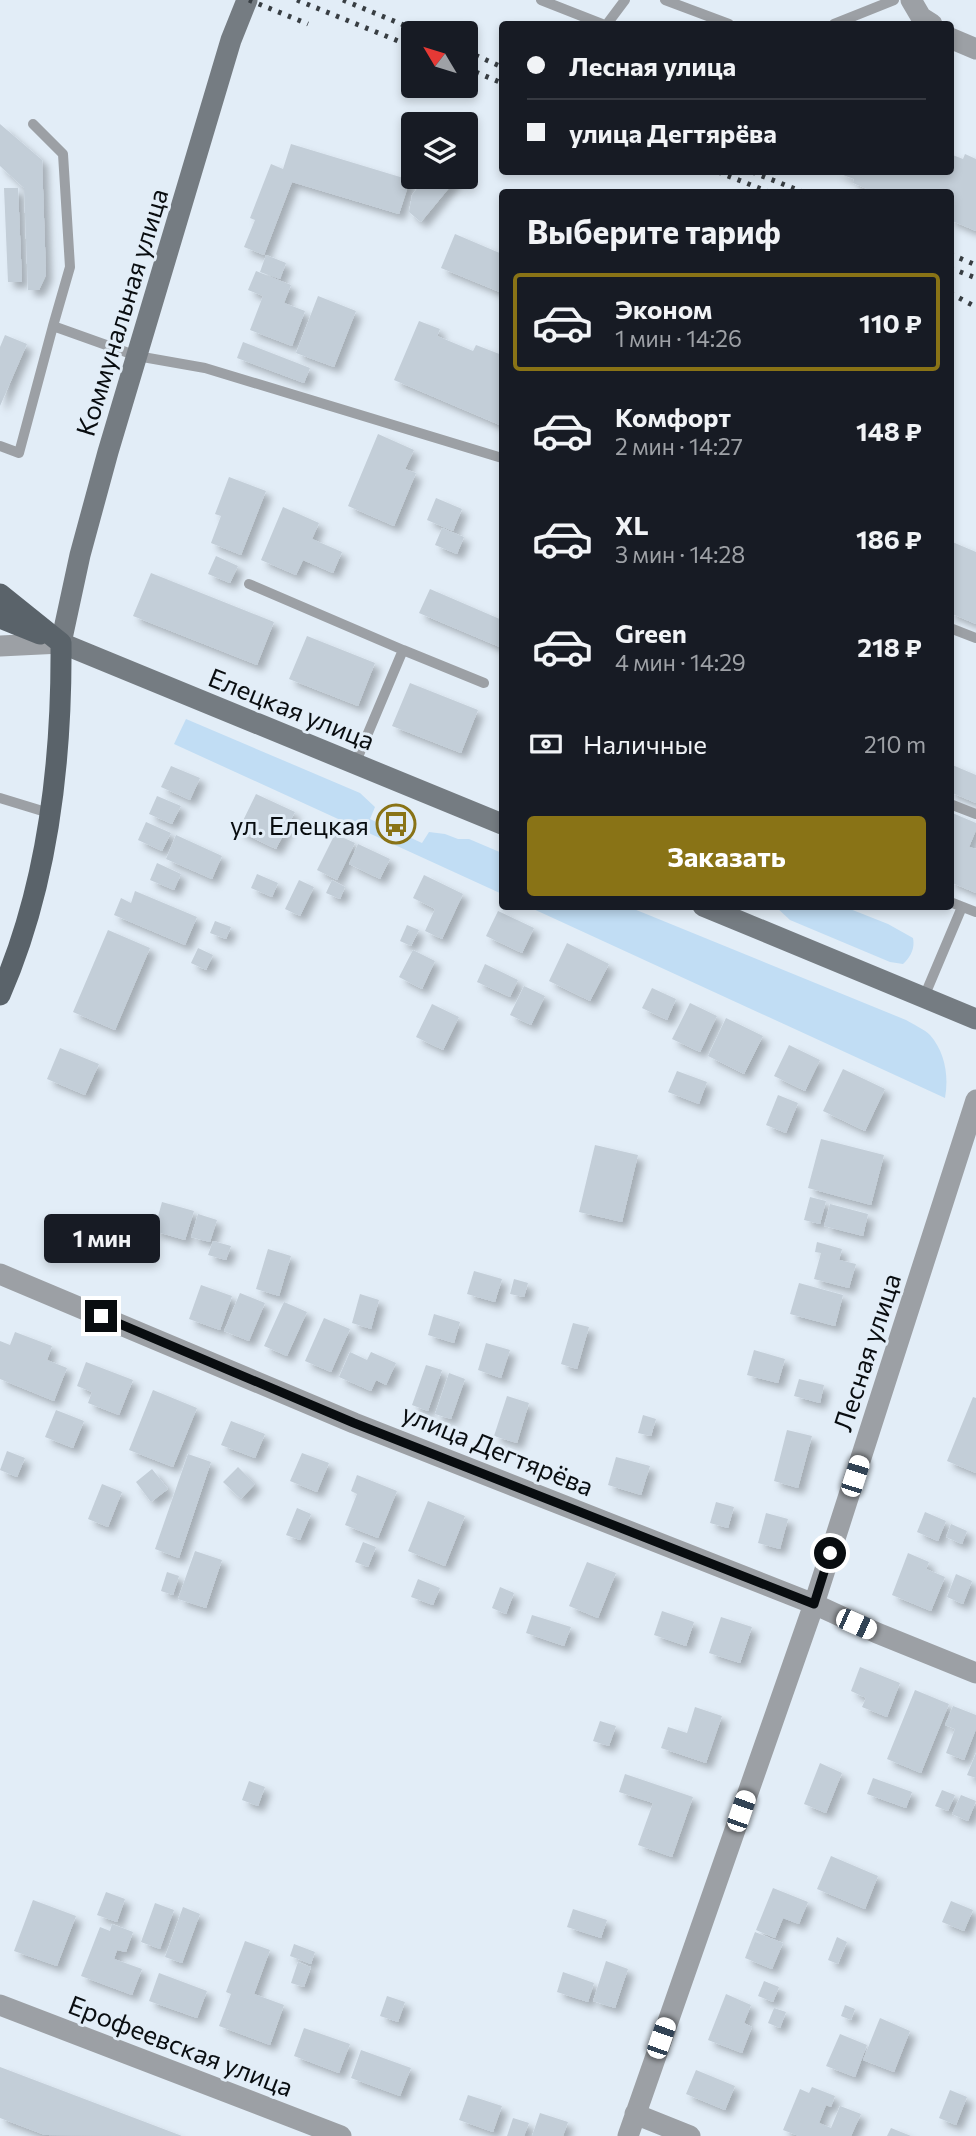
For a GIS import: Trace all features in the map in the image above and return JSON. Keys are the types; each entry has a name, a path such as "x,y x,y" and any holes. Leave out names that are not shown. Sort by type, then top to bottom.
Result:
{"main road":[{"name":"Коммунальная улица","path":"61,643 80,555 137,356 231,40 247,0"},
{"path":"0,594 61,643"},
{"path":"0,618 61,643"},
{"path":"0,995 31,906 49,813 62,695 61,643"},
{"name":"Елецкая улица","path":"61,643 499,823"},
{"path":"713,910 976,1019"}],"street":[{"path":"911,0 921,17 927,21"},
{"path":"954,40 976,49"},
{"path":"0,646 61,643"},
{"name":"Лесная улица","path":"628,2136 814,1604 976,1100"},
{"name":"улица Дегтярёва","path":"0,1274 354,1423 814,1604 976,1673"},
{"name":"Ерофеевская улица","path":"0,2005 314,2131 341,2136"},
{"path":"635,2114 690,2136"}],"lane":[{"path":"541,0 596,21"},
{"path":"607,21 625,0"},
{"path":"665,0 721,21"},
{"path":"842,21 894,0"},
{"path":"0,446 19,453 70,267 63,154 33,124"},
{"path":"53,326 137,356 205,368 499,457"},
{"path":"249,584 484,683"},
{"path":"954,630 976,638"},
{"path":"355,764 403,650"},
{"path":"0,798 49,813"},
{"path":"954,806 976,814"},
{"path":"954,904 976,912"},
{"path":"924,998 962,907"}],"shaded area":[{"path":"186,719 360,793 375,807 370,819 422,843 429,832 469,839 499,852 499,893 174,744"},
{"path":"536,910 636,910 906,1020 928,1033 939,1049 946,1073 945,1098"},
{"path":"779,910 853,910 888,924 913,938 913,949 903,964 890,962 790,920"}],"building":[{"path":"0,124 42,160 46,275 39,290 28,290 24,188 0,166"},
{"path":"291,144 401,177 401,189 407,189 399,214 292,182 264,255 244,247 255,220 250,218 271,164 283,169"},
{"path":"965,154 976,159 976,231 954,222 954,189 867,189 853,183 854,179 843,175 954,175 954,156 963,159"},
{"path":"4,188 18,188 22,282 8,282"},
{"path":"417,189 448,189 421,222 409,212 412,195"},
{"path":"455,234 499,253 499,292 441,268"},
{"path":"266,255 286,263 280,279 260,272"},
{"path":"256,271 291,285 284,303 305,311 292,346 250,330 263,296 248,290"},
{"path":"318,296 356,311 334,367 296,353"},
{"path":"419,321 440,329 437,336 473,351 476,345 499,354 499,425 394,380"},
{"path":"5,335 27,344 0,406 0,347"},
{"path":"243,342 310,368 304,383 237,358"},
{"path":"378,434 414,450 405,469 416,473 394,526 348,506"},
{"path":"229,477 266,491 241,555 211,543 221,516 215,514"},
{"path":"436,498 462,509 453,531 427,520"},
{"path":"283,507 319,523 312,539 342,552 333,573 303,560 296,575 261,560"},
{"path":"442,528 464,537 457,554 435,545"},
{"path":"954,543 976,552 976,624 954,615"},
{"path":"216,556 238,566 230,583 208,574"},
{"path":"151,573 274,622 257,665 133,616"},
{"path":"430,589 499,619 499,647 419,613"},
{"path":"307,636 375,663 358,706 289,679"},
{"path":"410,683 478,710 461,753 392,726"},
{"path":"171,766 200,778 190,800 161,787"},
{"path":"954,766 976,775 976,803 954,794"},
{"path":"256,794 295,812 276,849 238,831"},
{"path":"157,796 181,806 172,824 149,814"},
{"path":"954,814 976,823 969,847 976,849 976,893 954,884"},
{"path":"146,822 171,833 162,851 138,840"},
{"path":"335,834 355,843 337,880 317,870"},
{"path":"176,835 222,856 212,879 166,859"},
{"path":"358,844 390,859 380,879 349,864"},
{"path":"157,863 181,874 174,890 150,880"},
{"path":"257,874 278,883 272,897 251,888"},
{"path":"424,875 463,894 442,939 425,931 435,909 413,898"},
{"path":"299,880 314,887 300,916 285,909"},
{"path":"332,880 345,887 340,899 326,893"},
{"path":"135,891 197,917 185,945 114,915 121,898 131,903"},
{"path":"498,911 534,928 522,953 486,936"},
{"path":"215,921 231,927 226,939 210,933"},
{"path":"407,925 419,930 411,946 400,941"},
{"path":"108,930 150,948 115,1030 73,1012"},
{"path":"567,943 609,964 590,1001 549,981"},
{"path":"198,948 213,955 206,970 191,963"},
{"path":"413,950 435,961 422,989 399,977"},
{"path":"485,964 518,980 510,997 477,982"},
{"path":"524,986 545,996 531,1025 510,1015"},
{"path":"652,988 676,999 667,1020 642,1008"},
{"path":"690,1003 717,1016 700,1052 672,1039"},
{"path":"432,1004 459,1017 443,1050 416,1037"},
{"path":"726,1018 763,1036 744,1074 708,1056"},
{"path":"789,1045 820,1060 805,1091 774,1076"},
{"path":"60,1048 99,1064 85,1095 47,1079"},
{"path":"843,1069 885,1089 865,1131 823,1111"},
{"path":"677,1071 707,1082 699,1104 668,1092"},
{"path":"778,1095 798,1103 786,1133 766,1125"},
{"path":"821,1139 884,1155 871,1205 808,1188"},
{"path":"595,1145 638,1155 622,1222 579,1212"},
{"path":"810,1197 826,1201 820,1224 804,1220"},
{"path":"162,1202 194,1211 185,1240 154,1231"},
{"path":"830,1204 868,1214 863,1236 824,1226"},
{"path":"198,1214 217,1220 210,1242 191,1237"},
{"path":"213,1241 231,1246 226,1260 208,1255"},
{"path":"817,1242 842,1249 839,1260 856,1264 849,1288 814,1279 821,1253 815,1252"},
{"path":"268,1249 291,1256 279,1296 256,1289"},
{"path":"474,1271 502,1279 495,1302 467,1294"},
{"path":"514,1279 528,1283 524,1297 510,1294"},
{"path":"799,1283 843,1295 835,1326 790,1314"},
{"path":"201,1285 232,1296 220,1330 189,1319"},
{"path":"240,1293 265,1303 249,1341 224,1331"},
{"path":"360,1294 379,1300 371,1329 352,1323"},
{"path":"284,1302 307,1312 287,1356 264,1346"},
{"path":"434,1314 460,1322 454,1343 428,1335"},
{"path":"324,1318 350,1329 331,1372 305,1361"},
{"path":"573,1323 589,1327 577,1369 561,1364"},
{"path":"15,1332 52,1346 47,1360 67,1368 54,1401 0,1379 0,1341 10,1345"},
{"path":"486,1343 510,1350 501,1378 478,1370"},
{"path":"754,1350 785,1359 778,1383 747,1375"},
{"path":"350,1352 367,1360 371,1352 396,1363 386,1385 376,1380 371,1391 339,1377"},
{"path":"86,1362 133,1380 119,1415 88,1403 92,1392 77,1386"},
{"path":"426,1365 442,1370 428,1411 412,1405"},
{"path":"449,1373 465,1379 451,1419 435,1414"},
{"path":"799,1379 824,1385 820,1403 794,1396"},
{"path":"153,1390 197,1408 173,1467 129,1450"},
{"path":"507,1396 529,1403 517,1443 494,1436"},
{"path":"973,1397 976,1398 976,1473 947,1461"},
{"path":"56,1410 84,1421 73,1448 45,1437"},
{"path":"643,1415 656,1419 651,1436 638,1433"},
{"path":"231,1421 265,1434 255,1458 221,1445"},
{"path":"787,1430 812,1436 798,1488 774,1481"},
{"path":"7,1451 25,1458 17,1477 0,1470"},
{"path":"302,1453 329,1463 317,1492 290,1481"},
{"path":"188,1454 211,1462 179,1558 155,1549"},
{"path":"616,1457 650,1466 641,1495 608,1485"},
{"path":"238,1467 255,1484 241,1499 223,1482"},
{"path":"152,1469 168,1489 151,1502 136,1482"},
{"path":"357,1475 397,1491 378,1538 345,1525 357,1494 351,1491"},
{"path":"102,1484 122,1492 108,1527 88,1519"},
{"path":"428,1501 465,1516 445,1566 408,1551"},
{"path":"716,1502 734,1507 728,1528 710,1523"},
{"path":"297,1508 311,1514 300,1540 286,1535"},
{"path":"925,1512 946,1521 938,1541 917,1532"},
{"path":"766,1513 788,1519 780,1549 758,1543"},
{"path":"951,1524 967,1531 962,1544 946,1537"},
{"path":"363,1542 376,1547 368,1567 355,1562"},
{"path":"195,1551 222,1560 206,1608 178,1599"},
{"path":"908,1553 929,1562 926,1569 945,1577 931,1611 892,1595"},
{"path":"587,1562 616,1573 598,1618 569,1606"},
{"path":"167,1572 179,1576 173,1595 161,1591"},
{"path":"956,1574 972,1581 963,1604 947,1597"},
{"path":"418,1579 440,1588 433,1605 411,1597"},
{"path":"500,1587 514,1593 506,1614 492,1608"},
{"path":"662,1611 694,1622 686,1646 654,1635"},
{"path":"532,1615 571,1627 564,1646 526,1633"},
{"path":"721,1617 752,1627 740,1663 709,1653"},
{"path":"860,1667 900,1683 887,1717 862,1707 866,1698 851,1691"},
{"path":"915,1690 949,1704 921,1773 887,1759"},
{"path":"953,1706 976,1715 976,1729 964,1760 946,1753 955,1729 945,1725"},
{"path":"695,1707 722,1716 706,1763 661,1748 668,1727 687,1733"},
{"path":"600,1721 616,1726 609,1746 593,1741"},
{"path":"976,1753 976,1778 967,1775"},
{"path":"820,1763 842,1773 826,1813 804,1804"},
{"path":"625,1774 693,1797 672,1857 638,1845 653,1803 619,1792"},
{"path":"873,1778 912,1792 906,1808 867,1794"},
{"path":"249,1781 265,1787 258,1806 242,1800"},
{"path":"942,1790 955,1795 948,1811 935,1806"},
{"path":"961,1795 976,1801 968,1821 952,1814"},
{"path":"831,1856 878,1876 865,1909 817,1889"},
{"path":"773,1888 808,1902 799,1924 783,1918 775,1938 756,1930"},
{"path":"106,1892 125,1899 117,1922 97,1915"},
{"path":"33,1900 76,1916 57,1966 14,1951"},
{"path":"951,1901 973,1910 964,1931 942,1922"},
{"path":"155,1903 174,1910 160,1949 141,1942"},
{"path":"183,1907 200,1914 182,1963 165,1957"},
{"path":"573,1909 607,1920 601,1938 567,1927"},
{"path":"112,1924 133,1932 126,1952 117,1950 114,1959 142,1969 132,1995 81,1976 100,1927 110,1931"},
{"path":"755,1932 783,1943 772,1969 745,1958"},
{"path":"837,1937 847,1942 838,1964 828,1960"},
{"path":"245,1941 270,1950 254,1994 284,2005 270,2045 219,2026 231,1994 226,1992"},
{"path":"294,1944 315,1952 311,1964 290,1956"},
{"path":"606,1961 628,1969 615,2008 593,2001"},
{"path":"298,1962 311,1967 304,1987 291,1983"},
{"path":"563,1972 594,1983 588,2002 557,1992"},
{"path":"159,1973 207,1991 197,2018 149,2001"},
{"path":"764,1981 779,1987 773,2002 758,1996"},
{"path":"726,1994 751,2005 744,2023 752,2027 742,2053 708,2040"},
{"path":"387,1996 405,2002 398,2022 380,2016"},
{"path":"845,2005 855,2009 851,2020 841,2016"},
{"path":"774,2008 786,2012 780,2028 768,2023"},
{"path":"880,2018 910,2031 894,2072 863,2060"},
{"path":"304,2028 350,2044 339,2073 294,2056"},
{"path":"840,2034 867,2045 855,2077 826,2066"},
{"path":"361,2050 411,2068 400,2096 351,2078"},
{"path":"0,2067 182,2136 45,2135 0,2118"},
{"path":"696,2070 735,2086 725,2110 686,2094"},
{"path":"812,2087 835,2096 831,2107 826,2105 819,2123 831,2128 840,2106 861,2114 851,2136 799,2136 783,2130 800,2089 809,2093"},
{"path":"950,2090 967,2097 956,2125 939,2118"},
{"path":"468,2095 502,2106 493,2132 459,2120"},
{"path":"540,2113 568,2122 563,2136 532,2136"},
{"path":"513,2118 529,2123 524,2136 507,2136"},
{"path":"891,2128 911,2136 887,2136"}],"railway":[{"path":"249,0 308,24"},
{"path":"297,0 401,42"},
{"path":"343,0 401,24"},
{"path":"478,56 499,66"},
{"path":"478,73 499,82"},
{"path":"726,175 761,189"},
{"path":"760,175 795,189"},
{"path":"954,256 976,265"},
{"path":"954,270 976,278"},
{"path":"954,295 976,307"}],"place":[{"name":"ул. Елецкая","path":"396,824"}],"route":[{"path":"101,1316 354,1423 814,1604 830,1553"}]}
